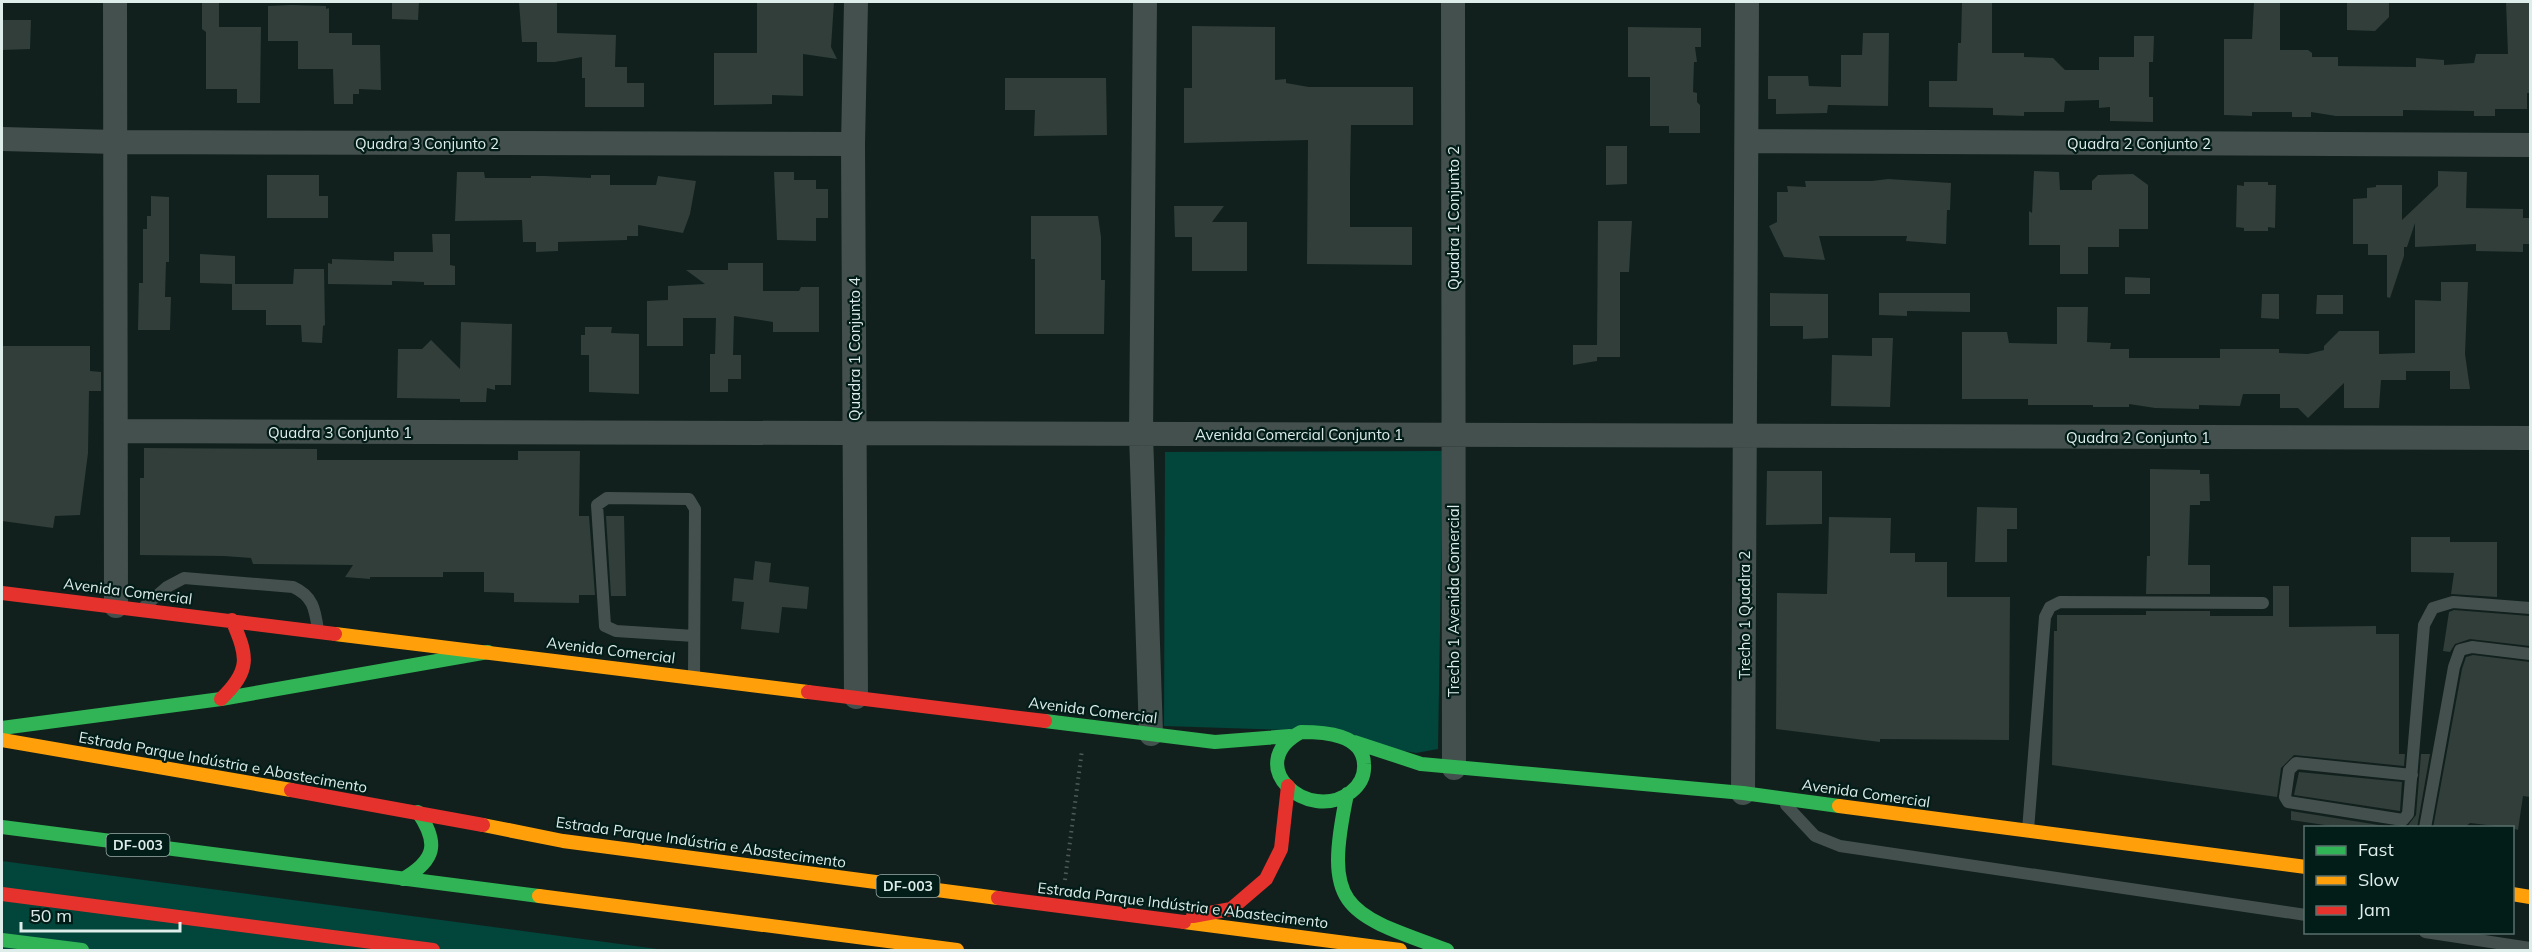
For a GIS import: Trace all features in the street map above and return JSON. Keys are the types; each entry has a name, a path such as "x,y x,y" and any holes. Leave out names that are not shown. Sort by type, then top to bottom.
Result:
{"main road":[{"name":"Avenida Comercial","path":"2,593 1215,742 1290,736"},
{"path":"221,699 236,686 244,672 246,652 232,620"},
{"path":"2,728 221,699 488,652"},
{"path":"1170,920 1231,909 1266,879 1281,849 1284,783 1274,762 1290,736 1301,732 1322,732 1354,742 1363,752 1364,770 1360,782"},
{"name":"Estrada Parque Indústria e Abastecimento","path":"2,740 418,812 563,841 1400,951"},
{"name":"Avenida Comercial","path":"1215,742 1234,752"},
{"name":"Avenida Comercial","path":"1354,742 1420,764 1743,793 2304,867"},
{"name":"Avenida Comercial","path":"1399,769 1420,764"},
{"path":"1261,768 1307,800 1338,800 1360,782 1379,775"},
{"path":"1347,794 1337,841 1338,876 1349,904 1383,926 1447,951"},
{"path":"403,879 426,864 432,852 433,838 428,825 418,812"},
{"name":"DF-003","path":"2,827 957,951"},
{"path":"2,894 433,951"},
{"path":"2514,894 2530,897"},
{"path":"2,940 82,951"}],"street":[{"path":"115,2 116,606"},
{"name":"Quadra 1 Conjunto 4","path":"856,2 853,144 856,697"},
{"path":"1145,2 1141,434 1151,734"},
{"name":"Quadra 1 Conjunto 2","path":"1453,2 1453,435"},
{"name":"Trecho 1 Quadra 2","path":"1743,793 1747,2"},
{"name":"Quadra 3 Conjunto 2","path":"2,140 853,144"},
{"name":"Quadra 2 Conjunto 2","path":"1747,141 2530,145"},
{"name":"Quadra 3 Conjunto 1","path":"116,431 854,434"},
{"name":"Avenida Comercial Conjunto 1","path":"854,434 1745,436"},
{"name":"Trecho 1 Avenida Comercial","path":"1453,435 1454,768"},
{"name":"Quadra 2 Conjunto 1","path":"1745,436 2530,438"}],"lane":[{"path":"694,636 616,631 605,626 597,505 607,498 689,499 695,509 694,677"},
{"path":"142,609 167,587 184,578 293,587 304,592 311,600 318,631"},
{"path":"2028,831 2045,617 2050,606 2060,602 2263,603"},
{"path":"2412,775 2296,763 2289,770 2285,797 2288,802 2403,820 2408,814 2412,775 2424,625 2433,608 2453,602 2530,608"},
{"path":"2425,826 2454,667 2460,650 2472,647 2530,654"},
{"path":"1779,798 1815,836 1840,846 2304,915"},
{"path":"2432,934 2530,948"}],"path":[{"path":"1062,906 1085,726"}],"green space":[{"path":"1443,451 1438,749 1416,753 1285,730 1164,726 1165,452"},
{"path":"2,861 665,950 2,950"}],"building":[{"path":"202,2 219,2 219,27 261,27 260,103 237,103 237,89 206,89 206,32 202,29"},
{"path":"392,2 419,2 418,20 392,19"},
{"path":"519,2 557,2 557,33 616,35 615,67 627,67 627,83 644,83 644,107 585,107 582,57 555,62 537,62 537,42 522,42"},
{"path":"757,2 834,2 831,47 837,59 803,54 803,96 772,95 772,104 714,105 714,53 757,53"},
{"path":"1962,2 1992,2 1992,53 2024,53 2024,57 2053,58 2065,70 2099,70 2099,57 2134,57 2134,36 2154,36 2153,62 2149,62 2149,97 2153,97 2153,122 2110,121 2110,107 2099,108 2099,100 2065,101 2064,112 2024,112 2024,116 1993,115 1993,108 1929,107 1929,81 1957,81"},
{"path":"2254,2 2280,2 2280,50 2308,50 2312,53 2312,57 2338,57 2338,66 2416,67 2416,58 2444,60 2444,65 2474,63 2476,54 2508,54 2506,2 2530,2 2530,93 2527,93 2527,109 2495,109 2495,116 2474,116 2474,111 2403,110 2403,116 2336,116 2311,112 2311,117 2292,117 2292,112 2252,112 2252,116 2224,115 2224,39 2252,39"},
{"path":"2347,3 2389,3 2389,17 2375,31 2347,30"},
{"path":"268,6 326,6 326,9 329,8 329,33 352,33 352,45 380,45 381,90 359,89 359,94 353,94 353,104 334,104 333,69 298,69 298,41 268,41"},
{"path":"2,20 31,20 30,49 2,50"},
{"path":"1192,26 1275,27 1275,80 1286,79 1286,83 1309,87 1413,87 1413,125 1351,125 1350,179 1350,227 1412,227 1412,265 1307,264 1308,140 1184,143 1184,88 1192,88"},
{"path":"1628,27 1701,28 1701,47 1695,47 1697,62 1694,62 1693,92 1697,93 1697,102 1700,105 1700,133 1669,133 1669,126 1650,126 1650,77 1628,77"},
{"path":"1863,33 1889,33 1888,106 1828,105 1827,113 1776,114 1776,99 1768,99 1768,76 1808,76 1809,86 1841,87 1841,55 1862,55"},
{"path":"1005,78 1106,78 1107,135 1034,136 1035,110 1005,110"},
{"path":"1606,146 1627,146 1627,184 1606,185"},
{"path":"2034,171 2059,172 2060,190 2092,190 2092,181 2098,175 2133,174 2148,185 2148,229 2119,229 2119,247 2088,247 2088,274 2060,274 2060,245 2029,245 2029,211 2032,213"},
{"path":"2438,171 2467,172 2466,208 2523,209 2523,218 2530,218 2530,244 2523,244 2523,252 2476,251 2476,244 2415,247 2415,223 2407,247 2404,247 2404,256 2390,298 2387,297 2387,255 2368,255 2368,244 2353,244 2353,199 2367,198 2367,188 2376,187 2376,185 2402,185 2402,220 2438,186"},
{"path":"457,172 484,172 485,178 545,176 591,178 591,175 610,175 610,185 656,185 658,176 696,181 690,214 683,233 638,225 638,236 627,236 627,240 558,242 558,251 536,252 536,242 523,242 522,220 455,221"},
{"path":"774,172 794,172 794,180 816,180 816,189 828,189 828,218 816,218 816,241 777,240"},
{"path":"267,175 319,175 319,196 328,196 328,218 267,218"},
{"path":"1888,179 1951,183 1946,244 1906,241 1907,236 1819,236 1825,260 1784,257 1769,226 1777,222 1777,192 1788,192 1787,186 1806,187 1805,181"},
{"path":"2244,182 2268,182 2268,185 2276,185 2275,228 2268,227 2268,231 2244,231 2244,228 2236,227 2237,185 2244,186"},
{"path":"151,196 169,197 169,262 166,262 165,297 171,297 170,330 138,330 139,283 143,283 143,229 147,229 147,216 151,216"},
{"path":"1174,206 1224,206 1212,222 1247,222 1247,271 1192,271 1192,237 1175,237"},
{"path":"1031,216 1098,216 1101,237 1101,280 1105,280 1104,334 1035,334 1035,259 1031,259"},
{"path":"1598,221 1632,221 1629,272 1620,272 1620,357 1597,357 1597,361 1573,365 1573,345 1597,345"},
{"path":"432,234 450,234 450,265 455,266 455,285 424,285 424,282 392,281 392,285 328,284 328,263 332,264 332,259 394,261 394,252 433,252"},
{"path":"200,254 235,256 235,284 293,284 294,269 324,269 325,325 323,326 322,343 302,342 301,325 266,325 266,310 232,310 232,284 200,283"},
{"path":"728,263 763,263 763,291 799,291 801,287 819,287 819,332 773,332 773,322 734,316 733,355 741,355 741,379 728,379 728,392 710,392 710,354 715,354 716,318 683,318 683,346 647,346 647,301 668,300 668,286 705,284 686,270 728,270"},
{"path":"2125,277 2150,278 2150,294 2125,294"},
{"path":"2441,282 2468,282 2465,354 2470,389 2450,389 2450,371 2406,371 2406,380 2381,380 2379,408 2344,408 2344,383 2308,418 2298,408 2280,408 2280,394 2243,394 2240,406 2199,405 2199,409 2155,408 2129,404 2129,407 2028,405 2028,399 1962,399 1962,332 2007,332 2009,343 2057,344 2057,307 2088,307 2087,342 2111,343 2110,349 2129,349 2129,358 2220,358 2220,349 2279,349 2279,353 2308,354 2324,350 2324,346 2339,331 2379,331 2379,354 2415,353 2415,300 2441,301"},
{"path":"1770,293 1828,294 1828,338 1803,339 1803,326 1770,326"},
{"path":"1879,293 1970,293 1970,312 1907,311 1907,316 1879,315"},
{"path":"2262,294 2279,294 2279,319 2261,318"},
{"path":"2317,295 2343,295 2343,314 2316,314"},
{"path":"461,322 512,324 511,385 495,385 495,390 487,388 486,402 460,402 460,399 397,398 398,349 422,349 431,340 460,369"},
{"path":"585,327 612,327 611,333 639,334 639,394 589,392 589,355 581,355 581,335 585,335"},
{"path":"1872,338 1893,338 1890,407 1831,406 1832,355 1872,356"},
{"path":"2,346 90,346 90,371 101,372 101,391 89,391 88,453 80,515 55,516 53,528 2,521"},
{"path":"144,448 317,449 317,460 518,460 518,451 580,451 579,516 589,516 595,595 579,595 579,603 514,602 514,593 484,592 484,572 443,572 443,577 370,577 370,579 345,577 353,565 253,564 251,558 140,555 140,478 144,478"},
{"path":"2150,469 2200,470 2200,474 2209,474 2210,501 2200,501 2200,505 2190,505 2188,565 2210,565 2210,594 2146,594 2147,556 2150,556"},
{"path":"1767,471 1822,471 1822,524 1766,525"},
{"path":"1977,507 2017,508 2017,529 2007,529 2007,562 1975,562"},
{"path":"606,516 624,516 626,596 611,596"},
{"path":"1829,517 1891,518 1890,553 1915,553 1915,562 1947,562 1947,597 2010,597 2009,740 1880,739 1880,742 1776,729 1777,593 1827,594"},
{"path":"2411,537 2450,537 2450,542 2497,542 2497,597 2451,594 2454,573 2411,572"},
{"path":"755,561 771,563 769,582 809,587 807,609 782,607 779,633 741,629 744,602 732,601 734,578 753,580"},
{"path":"2273,586 2289,586 2289,627 2376,626 2376,634 2399,634 2399,754 2405,754 2404,766 2294,755 2281,768 2277,797 2052,765 2054,631 2057,631 2057,615 2146,615 2146,611 2210,611 2210,616 2273,616"},
{"path":"2454,610 2530,616 2530,646 2470,639 2455,644 2450,652 2443,651 2449,612"},
{"path":"2473,655 2530,662 2530,797 2523,796 2518,830 2514,829 2514,826 2470,823 2466,826 2433,826 2466,657"},
{"path":"2421,754 2430,754 2417,826 2408,826 2416,815"},
{"path":"2299,772 2402,782 2400,811 2294,795"},
{"path":"2291,811 2385,826 2332,826 2291,820"}],"traffic: fast":[{"path":"2,728 221,699 488,652"},
{"path":"1045,721 1215,742 1290,736"},
{"path":"1301,732 1331,734 1357,746 1362,754 1364,772 1361,780 1351,792 1334,800 1317,801 1300,796 1287,786 1279,774 1277,760 1284,745 1301,732"},
{"path":"1354,742 1421,764 1743,793 1839,806"},
{"path":"1347,794 1340,832 1338,862 1341,884 1349,901 1364,915 1385,926 1447,950"},
{"path":"403,879 422,865 431,850 429,833 418,812"},
{"path":"2,827 539,896"},
{"path":"2,940 82,950"}],"traffic: slow":[{"path":"335,634 808,692"},
{"path":"2,740 291,790"},
{"path":"1839,806 2304,867"},
{"path":"483,825 563,841 998,898"},
{"path":"2514,894 2530,897"},
{"path":"539,896 957,950"},
{"path":"1184,922 1400,950"}],"traffic: jam":[{"path":"2,593 335,634"},
{"path":"221,699 238,680 244,662 241,644 232,620"},
{"path":"808,692 1045,721"},
{"path":"1193,916 1231,909 1266,879 1281,849 1288,786"},
{"path":"291,790 483,825"},
{"path":"2,894 433,950"},
{"path":"998,898 1184,922"}]}
